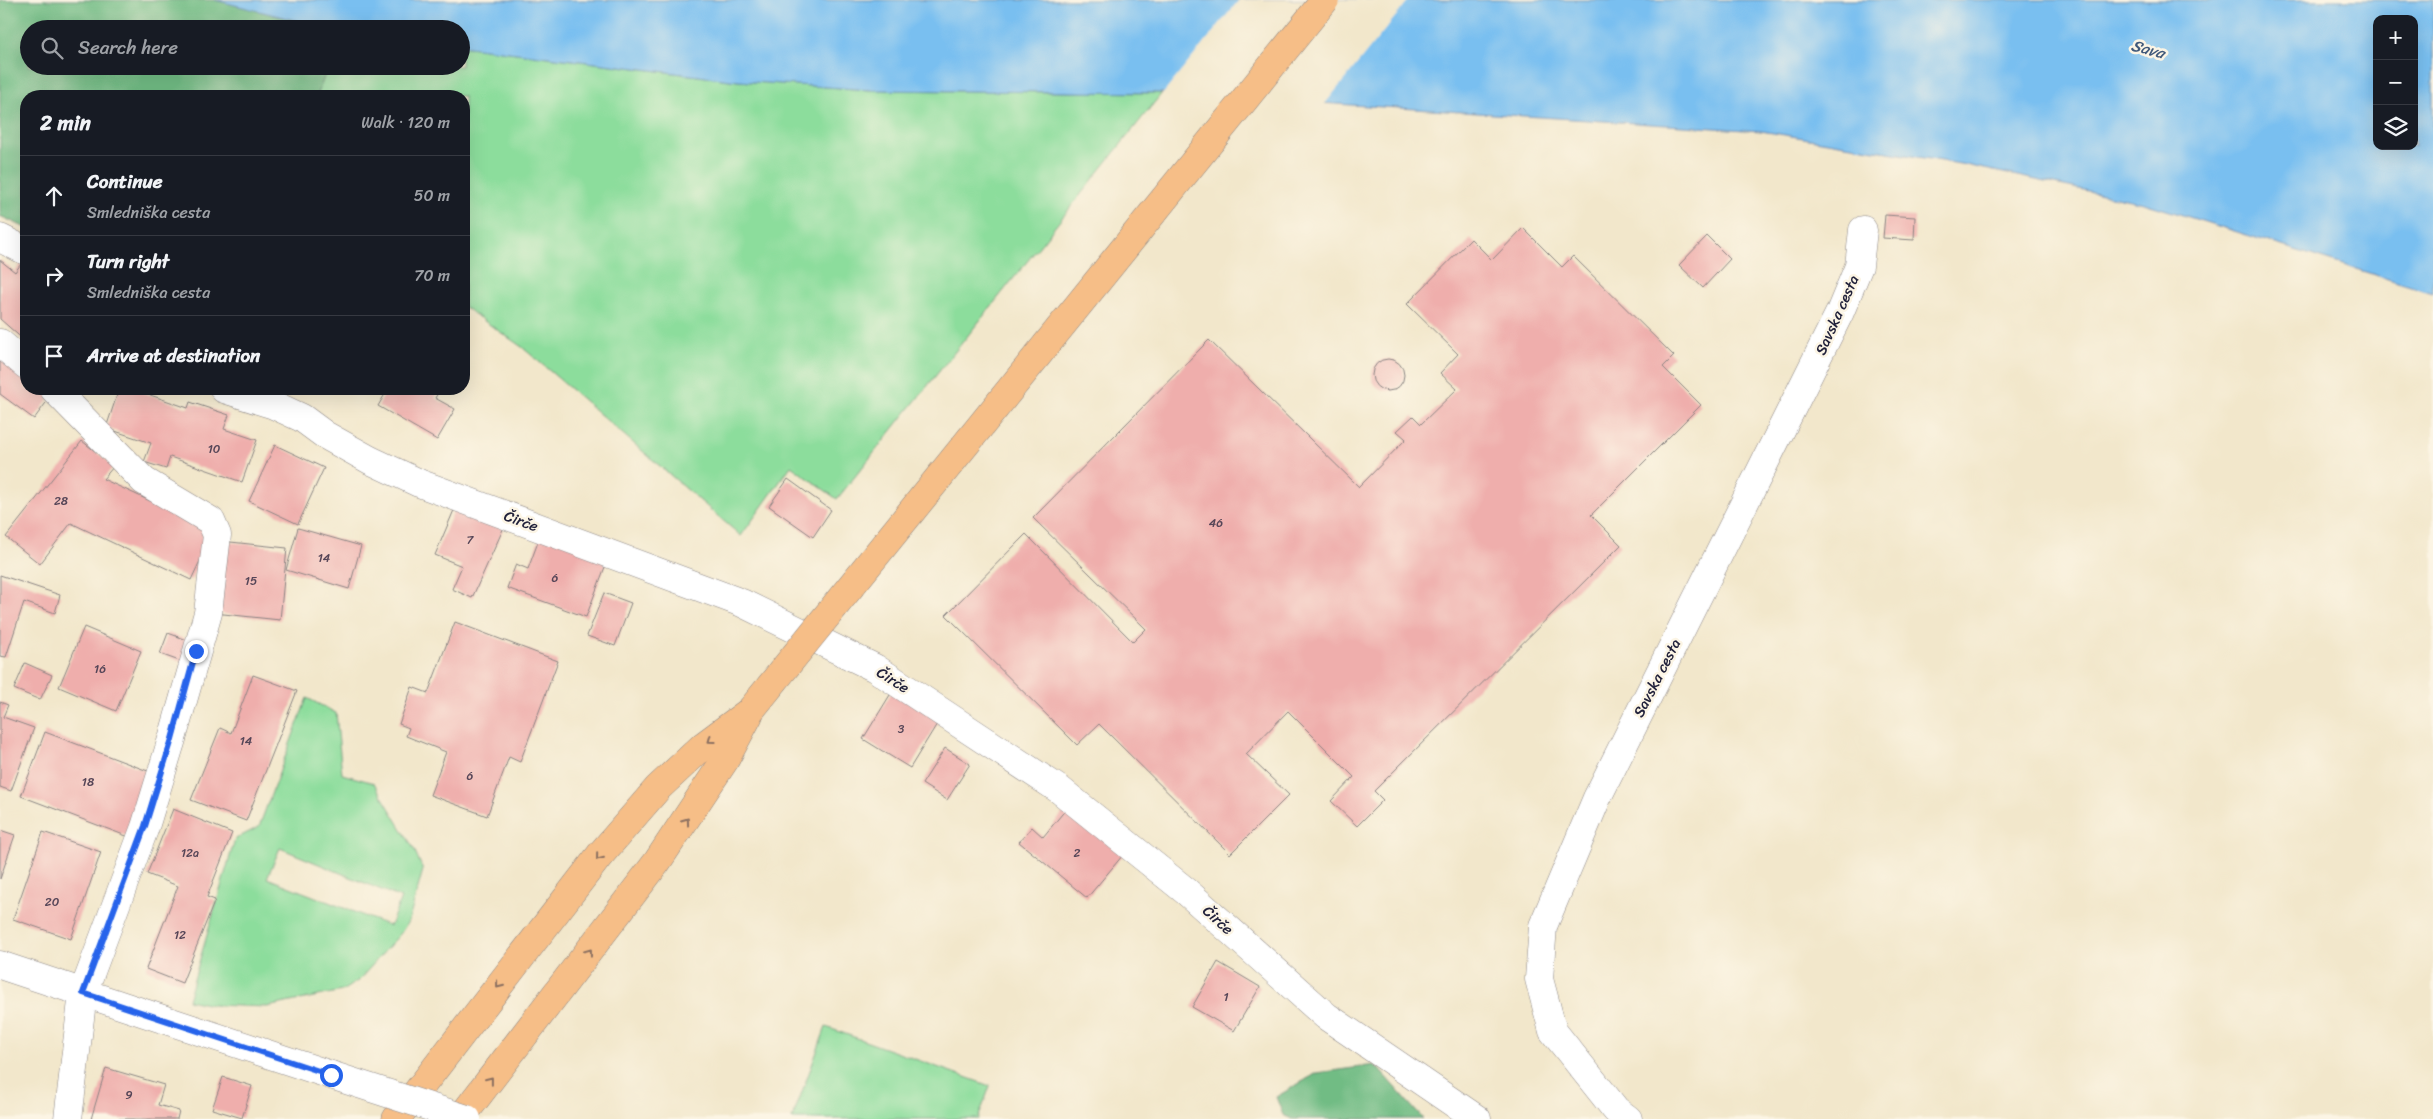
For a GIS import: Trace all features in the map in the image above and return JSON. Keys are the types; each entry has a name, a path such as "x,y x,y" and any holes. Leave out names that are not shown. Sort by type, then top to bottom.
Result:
{"main road":[{"path":"460,1119 662,854 725,760 750,711 1325,0"},
{"path":"396,1119 600,855 658,788 703,746 750,711"}],"street":[{"name":"Savska cesta","path":"1628,1119 1616,1110 1553,1031 1539,979 1543,926 1597,798 1840,312 1859,266 1863,230"},
{"path":"0,238 20,248"},
{"path":"0,343 20,360"},
{"path":"61,395 94,433 144,481 211,521 217,535 208,613 172,739 145,826 83,993 68,1119"},
{"name":"Čirče","path":"243,395 274,405 302,418 326,435 370,460 419,483 742,604 875,668 1060,790 1186,892 1326,1016 1477,1119"},
{"path":"0,965 467,1119"}],"green space":[{"path":"0,0 215,0 294,20 20,20 20,75 325,75 319,90 20,90 20,225 0,216"},
{"path":"470,47 738,81 870,90 1162,93 837,499 791,466 741,536 522,347 470,311 470,90 319,90 325,75 470,75"},
{"path":"307,698 336,713 342,774 374,783 414,849 423,870 409,920 401,933 359,980 342,991 267,1007 212,1005 188,1000 235,839 259,827","holes":["280,848 401,898 390,926 267,878"]},
{"path":"826,1027 990,1086 978,1119 792,1119"},
{"path":"1375,1065 1423,1119 1292,1119 1283,1115 1276,1097 1317,1073"}],"water":[{"name":"Sava","path":"215,0 2433,0 2433,293 2144,203 1966,165 1761,131 1162,93 870,90 738,81 470,47 470,20 294,20"}],"pier":[{"path":"1239,0 1409,0 1324,105 1162,95"}],"building":[{"path":"1885,215 1915,217 1914,240 1883,238"},
{"path":"1523,228 1562,267 1573,256 1674,356 1663,367 1701,405 1591,515 1621,545 1374,791 1383,800 1357,826 1331,801 1354,777 1288,711 1246,754 1289,795 1230,854 1099,724 1077,745 946,615 1026,534 1133,642 1146,629 1033,518 1209,340 1359,487 1406,439 1397,431 1413,416 1421,424 1457,389 1440,373 1458,354 1407,304 1471,239 1492,260"},
{"path":"1707,236 1730,259 1703,288 1679,265"},
{"path":"0,260 15,272 20,265 20,337 0,319"},
{"path":"0,355 20,368 20,395 52,395 34,419 0,394"},
{"path":"1388,359 1394,360 1399,364 1403,369 1403,381 1399,386 1394,390 1388,391 1382,390 1377,386 1373,381 1372,375 1373,369 1377,364 1382,360"},
{"path":"117,395 150,395 188,408 190,402 229,415 224,429 257,440 242,482 170,457 166,469 144,462 151,443 106,428"},
{"path":"384,395 437,395 435,398 455,409 437,440 378,406"},
{"path":"82,441 114,466 103,479 214,531 191,580 71,523 40,564 6,537"},
{"path":"275,445 324,468 298,524 249,501"},
{"path":"788,479 831,510 813,537 769,506"},
{"path":"457,503 505,525 472,598 452,589 462,566 435,555"},
{"path":"298,528 361,546 349,589 286,570"},
{"path":"541,534 608,559 586,617 507,588 516,564 528,569"},
{"path":"221,541 287,548 280,620 214,613"},
{"path":"0,575 60,595 55,613 24,602 6,657 0,656"},
{"path":"604,593 631,603 615,646 587,636"},
{"path":"455,622 558,661 520,762 509,757 487,816 430,795 446,752 406,736 409,728 399,724 412,687 428,693"},
{"path":"84,627 141,651 116,711 59,687"},
{"path":"168,633 190,641 182,662 160,654"},
{"path":"25,663 52,675 40,700 14,689"},
{"path":"253,675 297,691 246,821 191,800 220,728 231,733"},
{"path":"893,690 940,719 910,768 863,739"},
{"path":"0,702 8,705 3,717 34,728 11,791 0,787"},
{"path":"45,732 153,773 129,837 21,796"},
{"path":"945,748 970,764 947,800 922,784"},
{"path":"1067,808 1123,855 1087,898 1019,842 1032,827 1043,837"},
{"path":"173,809 232,833 207,897 215,900 182,983 146,969 178,886 147,874"},
{"path":"0,830 15,835 0,879"},
{"path":"43,832 101,852 71,939 13,919"},
{"path":"1218,962 1260,987 1234,1031 1192,1007"},
{"path":"106,1068 164,1085 158,1105 179,1111 177,1119 91,1119"},
{"path":"223,1077 252,1086 242,1118 212,1109"}],"route":[{"path":"196,651 172,739 145,826 83,993 331,1075"}]}
